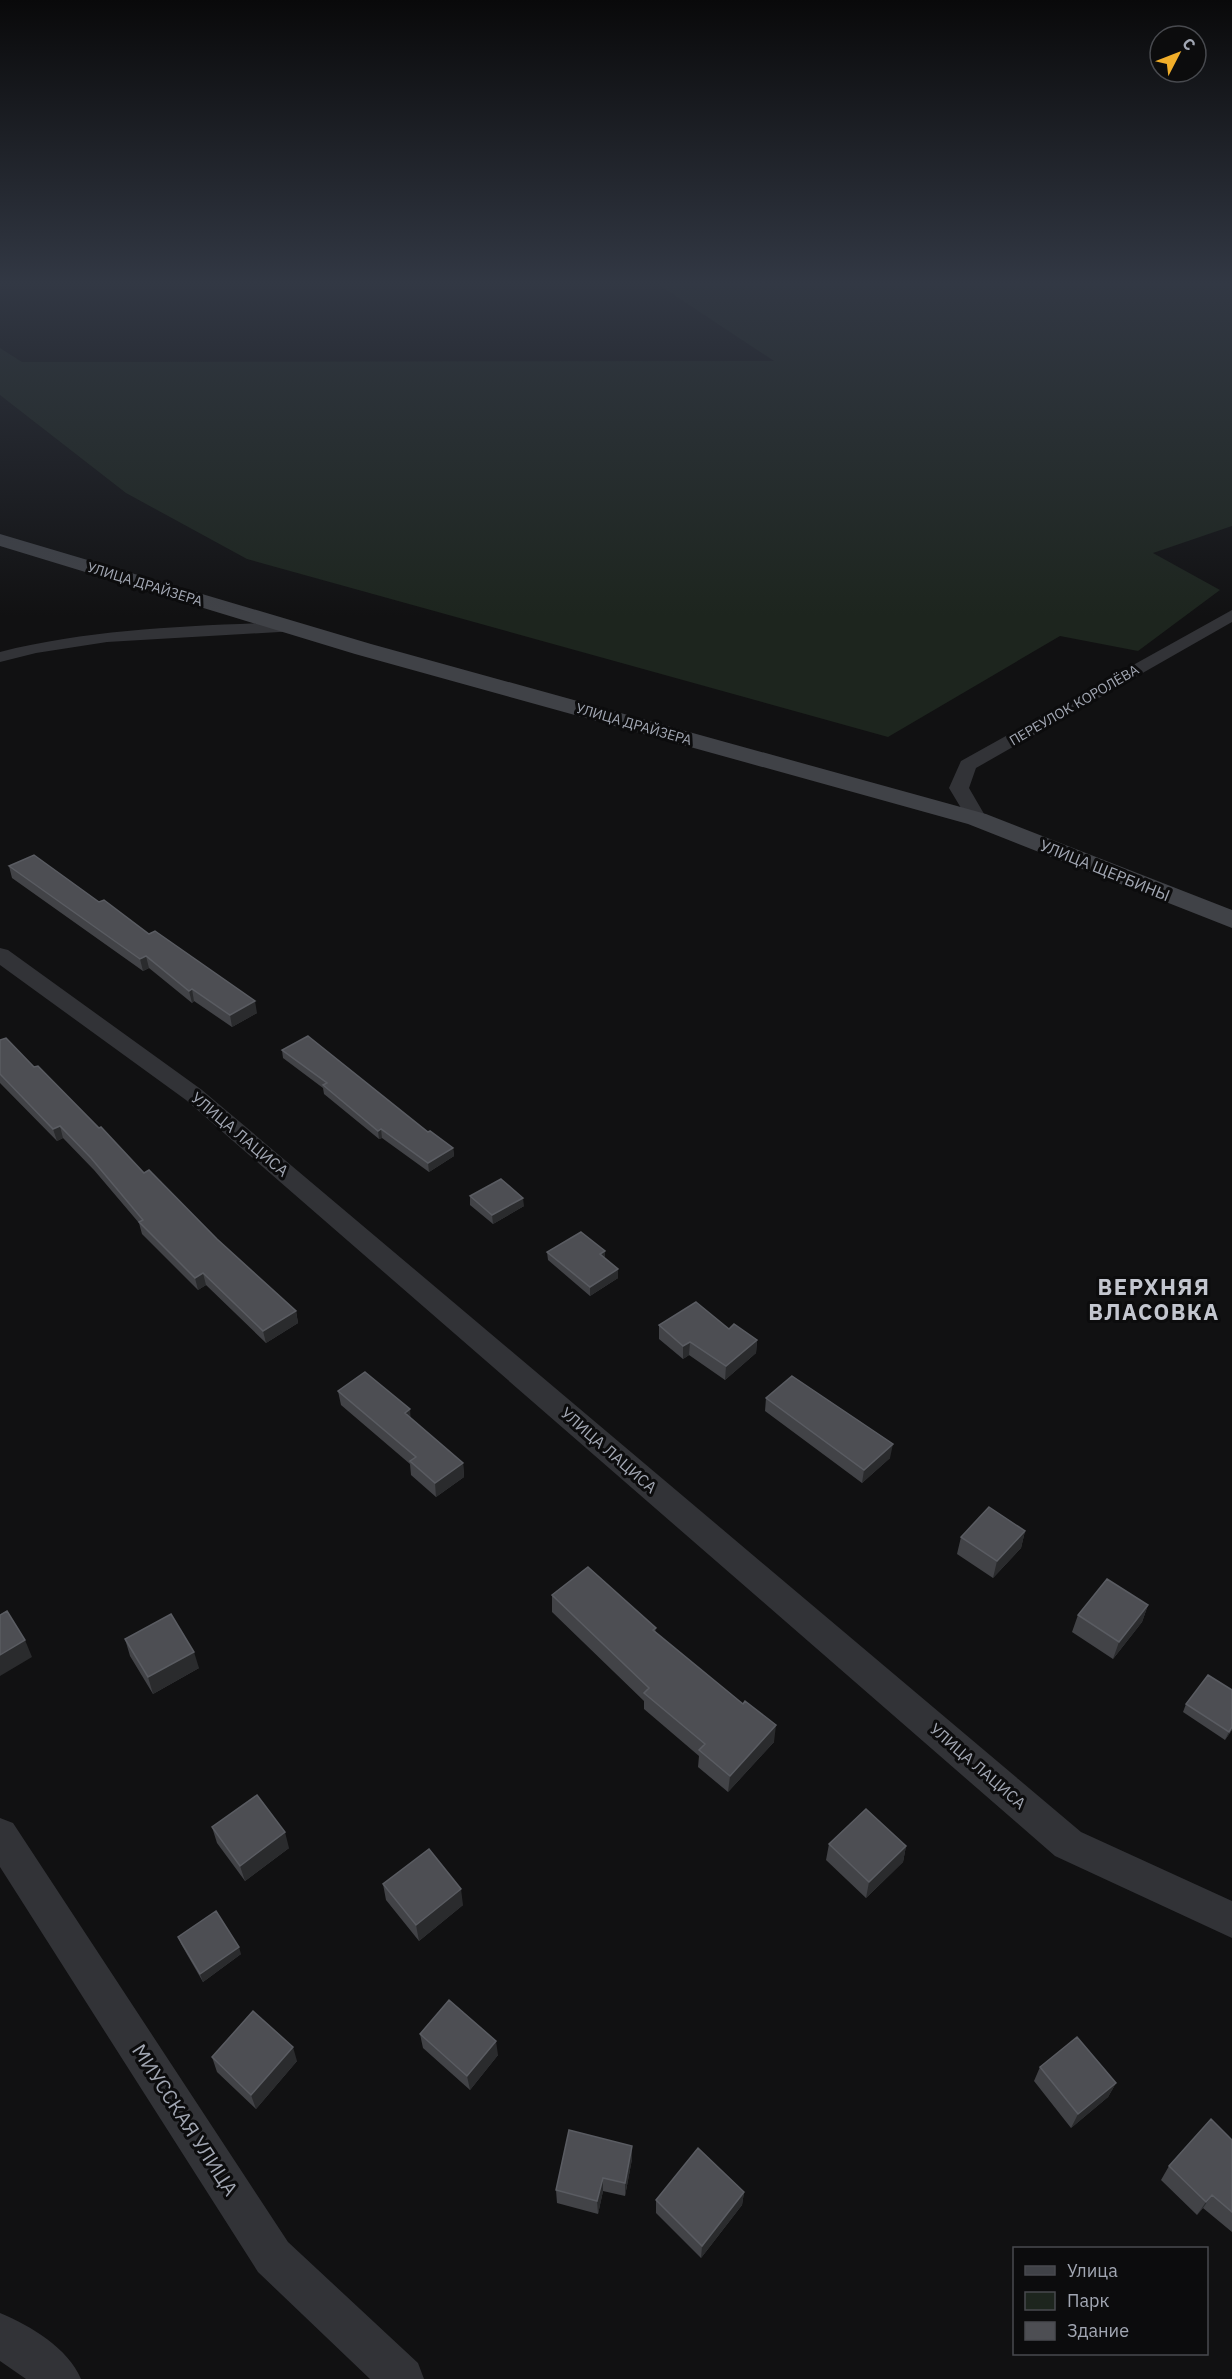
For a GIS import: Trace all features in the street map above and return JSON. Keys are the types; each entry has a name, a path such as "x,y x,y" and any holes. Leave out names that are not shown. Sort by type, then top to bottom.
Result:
{"street":[{"name":"УЛИЦА ДРАЙЗЕРА","path":"0,540 290,627 977,819"},
{"name":"ПЕРЕУЛОК КОРОЛЁВА","path":"977,819 959,788 968,765 1232,615"},
{"name":"УЛИЦА ДРАЙЗЕРА","path":"0,657 33,648 149,633 290,627"},
{"name":"УЛИЦА ЩЕРБИНЫ","path":"977,819 1232,920"},
{"name":"УЛИЦА ЛАЦИСА","path":"0,955 194,1095 1068,1844 1232,1920"},
{"name":"МИУССКАЯ УЛИЦА","path":"0,1835 273,2257 402,2379"},
{"path":"0,2335 38,2360 59,2379"}],"green space":[{"path":"1232,394 1232,526 1153,553 1220,590 1138,651 1060,636 888,737 247,559 126,493 0,395"}],"building":[{"path":"34,855 99,902 104,900 149,934 155,931 255,1001 230,1015 192,989 189,991 146,956 140,959 9,866"},
{"path":"308,1036 428,1132 430,1131 453,1148 428,1163 381,1129 378,1131 323,1085 327,1083 282,1050"},
{"path":"6,1038 34,1067 38,1066 99,1128 101,1127 144,1173 149,1170 217,1239 296,1311 263,1331 203,1273 195,1278 139,1222 143,1220 91,1158 60,1126 53,1129 0,1074 0,1040"},
{"path":"501,1179 523,1198 492,1215 470,1196"},
{"path":"581,1232 605,1251 600,1254 618,1269 590,1287 547,1252"},
{"path":"696,1302 729,1329 734,1324 757,1340 726,1366 690,1342 683,1346 659,1325"},
{"path":"365,1372 410,1409 405,1413 463,1463 435,1483 410,1461 416,1457 338,1391"},
{"path":"792,1376 893,1444 864,1470 766,1398"},
{"path":"989,1507 1025,1531 997,1561 961,1537"},
{"path":"588,1567 656,1628 653,1630 743,1704 745,1701 776,1725 730,1776 699,1750 705,1744 644,1693 649,1688 552,1595"},
{"path":"1107,1579 1148,1605 1119,1642 1078,1615"},
{"path":"7,1611 25,1640 0,1655 0,1615"},
{"path":"171,1614 194,1652 148,1677 125,1639"},
{"path":"1208,1675 1232,1690 1232,1727 1229,1732 1186,1704"},
{"path":"257,1795 285,1832 240,1866 212,1827"},
{"path":"866,1809 906,1846 869,1882 829,1844"},
{"path":"429,1849 461,1889 416,1925 383,1884"},
{"path":"216,1911 239,1947 200,1974 178,1937"},
{"path":"449,2000 496,2041 467,2076 420,2034"},
{"path":"253,2011 293,2047 251,2095 212,2057"},
{"path":"1077,2037 1116,2083 1078,2114 1040,2067"},
{"path":"1211,2119 1232,2140 1232,2212 1212,2195 1206,2202 1169,2166"},
{"path":"569,2130 632,2146 625,2183 603,2178 597,2201 556,2190"},
{"path":"698,2148 744,2192 702,2246 656,2200"}],"district":[{"name":"ВЕРХНЯЯ ВЛАСОВКА","path":"1154,1300"}]}
